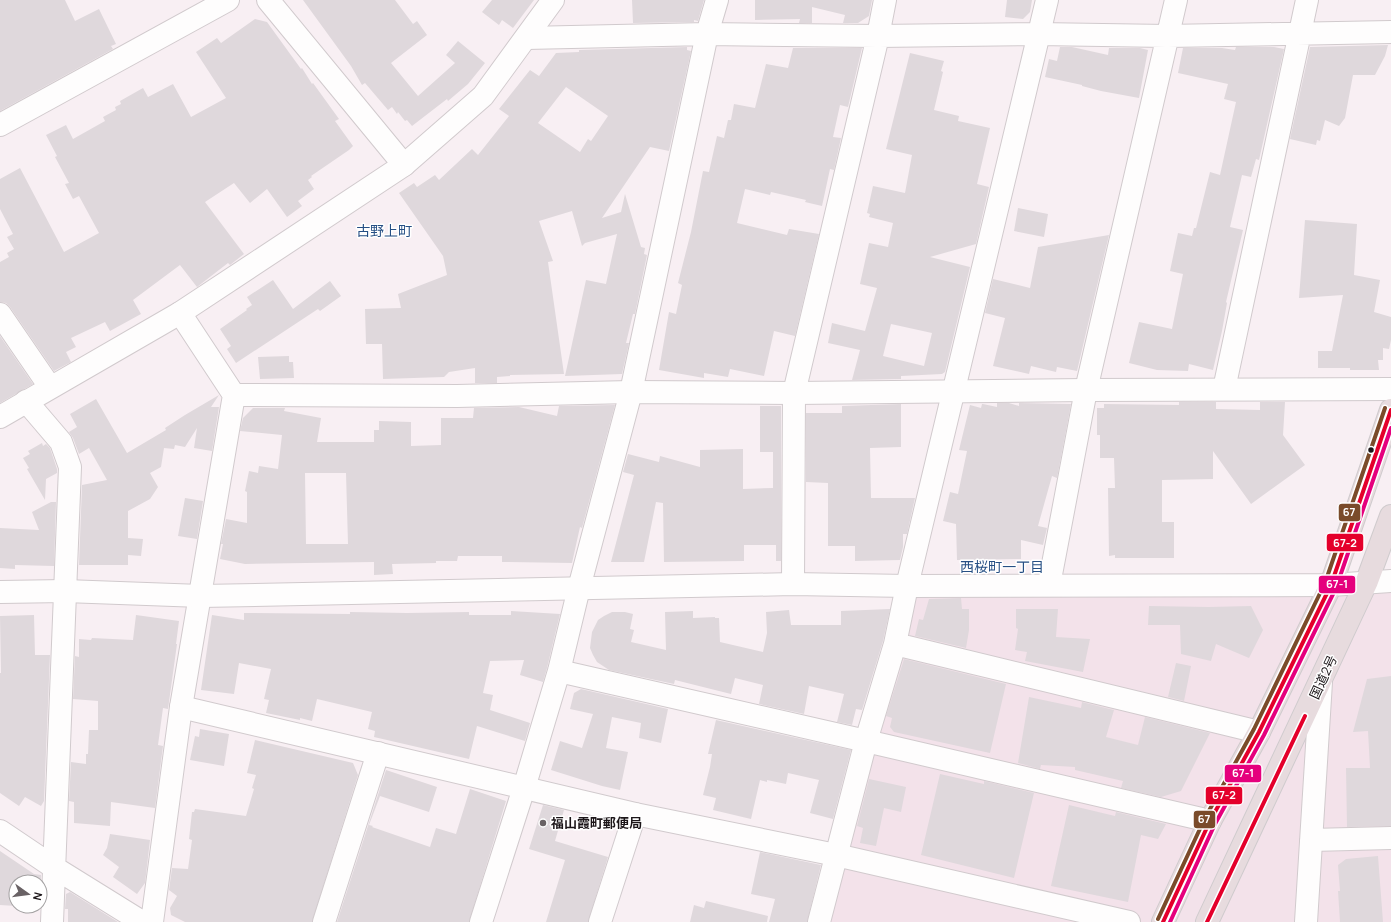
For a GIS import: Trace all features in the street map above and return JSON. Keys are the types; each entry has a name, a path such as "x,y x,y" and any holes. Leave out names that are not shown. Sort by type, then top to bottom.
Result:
{"highway":[{"path":"1163,922 1210,821 1259,732 1331,585 1391,410"},
{"name":"国道2号","path":"1207,922 1321,682 1367,581 1391,516"}],"street":[{"path":"0,125 228,0"},
{"path":"268,0 404,165"},
{"path":"0,416 50,386 180,313 404,165 483,96 554,0"},
{"path":"481,922 524,788 559,671 579,588 631,392 707,34 717,0"},
{"path":"793,584 794,393 878,36 885,0"},
{"path":"819,922 866,741 895,644 907,586 1047,0"},
{"path":"1049,585 1086,390 1176,0"},
{"path":"1224,389 1307,0"},
{"path":"526,38 707,34 878,36 1038,34 1167,36 1391,32"},
{"path":"152,922 181,706 201,596 234,395 180,313"},
{"path":"0,314 50,386"},
{"path":"234,395 458,396 631,392 794,393 1391,389"},
{"path":"26,401 60,442 70,467 52,922"},
{"path":"0,592 65,591 201,596 793,584 907,586 1331,585 1367,581 1391,581"},
{"path":"895,644 1259,732"},
{"path":"559,671 1210,821"},
{"path":"1306,922 1321,682"},
{"path":"181,706 635,814 836,855 1129,922"},
{"path":"324,922 378,753"},
{"path":"600,922 635,814"},
{"path":"0,831 55,868 142,922"},
{"path":"1311,840 1391,838"}],"shaded area":[{"path":"1391,578 1391,922 828,922 918,586"}],"building":[{"path":"0,0 65,0 75,21 99,9 116,44 111,46 113,49 0,111"},
{"path":"303,0 395,0 413,24 417,21 427,35 391,63 418,96 455,63 446,55 458,41 485,63 468,84 448,101 447,99 412,126 407,120 405,121 398,112 397,114 392,107 388,110 365,83 362,85 351,66"},
{"path":"492,0 534,0 513,28 502,20 499,25 482,12"},
{"path":"632,0 704,0 698,21 633,23"},
{"path":"755,0 872,0 869,16 858,23 843,23 845,15 812,7 812,23 799,23 800,19 755,20"},
{"path":"1007,0 1032,0 1030,12 1023,19 1005,17"},
{"path":"255,19 267,22 339,119 335,121 353,146 311,176 312,177 308,180 314,189 298,201 302,206 287,217 267,189 250,203 234,183 205,202 244,254 230,265 228,263 197,287 180,265 133,300 141,314 110,331 105,322 71,338 76,347 66,352 71,362 54,371 10,307 6,303 0,302 0,262 9,257 7,253 14,249 7,237 13,234 0,209 0,179 20,168 64,252 99,233 79,196 73,199 65,184 69,183 55,157 57,156 46,135 66,125 73,139 105,121 103,117 116,110 115,107 121,104 120,101 143,88 148,97 173,84 191,117 226,98 196,52 217,38 221,43"},
{"path":"1388,45 1385,56 1375,75 1353,75 1345,118 1339,126 1325,120 1320,141 1317,140 1316,145 1290,139 1310,47"},
{"path":"687,47 687,50 691,51 669,151 650,147 602,218 621,212 625,194 641,247 645,248 644,254 647,255 635,314 633,314 626,343 629,343 622,374 565,376 586,280 606,284 617,234 585,243 582,246 572,211 539,221 553,261 548,262 564,374 510,375 497,377 497,383 475,383 475,368 449,372 444,377 383,379 382,344 366,344 365,309 401,308 398,294 447,275 443,256 399,193 414,183 417,187 435,175 439,180 472,149 478,155 509,116 499,109 530,70 539,76 556,53 579,52 579,50","holes":["566,87 608,116 591,141 588,139 580,152 538,123"]},
{"path":"1060,47 1072,47 1108,55 1109,48 1140,48 1148,50 1139,98 1101,91 1082,85 1045,77 1049,59 1057,61"},
{"path":"1236,47 1274,47 1284,49 1259,160 1256,159 1251,177 1242,175 1230,227 1243,230 1226,302 1222,331 1213,370 1189,364 1188,371 1157,370 1129,363 1139,322 1172,329 1183,274 1170,271 1178,233 1192,236 1194,228 1196,228 1210,172 1220,175 1236,102 1224,99 1228,84 1178,73 1183,48 1222,48 1235,50"},
{"path":"793,48 862,48 848,107 840,105 833,137 841,138 834,170 830,169 822,206 805,202 806,200 771,192 770,195 745,189 737,223 787,235 789,229 819,234 795,336 774,331 764,376 730,369 728,377 704,373 704,378 659,370 669,312 676,314 682,285 678,283 691,232 703,171 709,172 717,136 724,138 728,120 731,120 734,104 755,108 766,64 788,68"},
{"path":"910,53 944,61 941,71 943,72 934,110 959,116 958,121 990,128 977,184 989,187 976,244 930,257 970,267 945,372 942,374 901,376 901,379 852,380 860,350 828,343 832,323 865,331 877,288 860,284 869,243 888,247 893,223 869,217 870,214 867,213 873,186 905,193 912,155 886,149","holes":["891,324 932,333 924,366 883,356"]},
{"path":"1018,208 1048,214 1044,237 1014,231"},
{"path":"1305,220 1357,224 1354,275 1380,280 1374,312 1391,317 1391,340 1389,349 1383,348 1383,360 1378,360 1379,370 1318,368 1318,351 1332,351 1343,295 1299,298"},
{"path":"1109,235 1077,371 1057,367 1056,372 1031,366 1029,374 993,366 1005,318 985,313 993,279 1030,288 1038,247"},
{"path":"273,280 293,309 330,281 341,296 320,311 318,309 236,363 227,349 231,346 220,329 252,305 247,297"},
{"path":"0,336 33,384 0,403"},
{"path":"289,356 289,362 293,362 294,378 260,379 258,357"},
{"path":"219,395 211,407 219,407 212,451 194,448 197,428 185,447 175,445 174,449 164,448 161,467 150,473 158,487 150,499 128,511 128,538 143,539 141,556 128,555 128,565 79,565 82,485 107,480 89,448 79,454 69,432 77,427 70,414 96,399 127,453 166,430 165,428"},
{"path":"1179,402 1216,402 1216,409 1260,410 1260,402 1285,402 1283,435 1305,465 1251,504 1213,451 1213,479 1162,480 1162,522 1174,522 1174,558 1115,558 1115,555 1109,556 1108,488 1115,488 1114,458 1100,458 1100,435 1097,435 1097,408 1104,408 1104,404 1179,405"},
{"path":"997,403 1009,403 1019,406 1019,403 1071,404 1057,478 1052,476 1038,526 1047,528 1043,545 1021,540 1021,559 957,560 956,524 943,521 950,492 958,494 967,451 959,450 970,405 981,408 982,404 997,407"},
{"path":"901,404 901,447 870,448 871,498 915,498 907,534 903,534 903,547 900,560 855,561 855,546 828,546 828,483 806,482 806,413 842,413 842,406"},
{"path":"615,405 582,528 580,527 572,563 502,562 502,556 458,556 457,561 392,564 393,574 374,575 374,562 245,564 220,559 223,544 221,544 226,519 247,523 247,492 245,491 249,471 258,473 259,466 278,469 282,435 240,431 243,418 253,408 285,408 284,411 321,418 317,442 374,442 374,430 379,430 379,421 411,422 411,446 441,445 441,418 473,418 474,408 519,407 557,416 559,406","holes":["305,473 346,473 348,544 306,544"]},
{"path":"760,406 781,406 781,561 776,561 776,545 744,545 744,561 664,562 663,503 656,502 644,562 611,562 634,475 623,472 628,454 659,462 660,456 700,467 700,450 743,449 743,489 773,488 773,452 760,452"},
{"path":"42,443 43,446 46,444 50,448 57,469 57,473 46,479 45,500 27,469 29,468 23,458 30,454 28,451"},
{"path":"185,498 203,501 197,539 178,536"},
{"path":"51,502 56,502 54,566 15,565 15,569 0,568 0,528 39,530 32,512"},
{"path":"961,598 962,609 969,609 969,630 966,648 915,636 919,619 923,620 929,599"},
{"path":"1149,606 1251,606 1263,630 1249,658 1216,644 1211,661 1181,654 1180,625 1148,625"},
{"path":"890,609 883,641 862,710 856,709 852,725 837,722 844,694 809,686 804,714 759,704 763,685 735,678 731,694 675,680 674,684 609,670 597,662 590,648 592,632 598,620 612,612 625,612 633,614 630,629 634,630 631,642 666,650 665,612 693,611 693,618 719,618 720,642 763,652 767,633 766,612 789,610 791,625 841,625 841,611"},
{"path":"1016,609 1058,609 1056,637 1090,639 1083,672 1025,661 1027,652 1015,650 1018,629 1016,628"},
{"path":"511,611 560,614 547,668 543,682 520,675 524,660 490,661 483,693 493,695 490,710 530,723 525,741 477,726 469,759 374,737 375,731 368,729 372,712 317,699 312,721 266,713 269,700 264,699 271,669 239,663 234,694 201,690 212,615 244,620 244,613 350,614 350,612 469,612 469,615 511,615"},
{"path":"34,615 35,655 50,655 44,801 41,806 25,797 19,806 0,793 0,616"},
{"path":"136,615 179,621 168,709 163,708 158,745 163,746 155,808 111,802 110,826 74,823 74,802 69,801 71,762 86,764 89,730 98,730 98,701 73,699 75,656 79,657 79,639 91,640 92,638 133,640"},
{"path":"904,659 1006,684 990,753 894,732 890,727 892,718 886,716"},
{"path":"1176,663 1191,666 1184,701 1168,697"},
{"path":"1391,676 1391,826 1347,827 1346,768 1370,768 1368,731 1353,732 1367,679"},
{"path":"581,689 668,709 661,743 639,738 641,723 612,717 606,748 628,752 620,790 551,770 560,741 582,748 593,714 570,709 574,693"},
{"path":"1029,697 1081,708 1082,702 1114,710 1106,737 1138,745 1145,717 1210,733 1181,791 1161,797 1121,788 1123,781 1075,770 1075,767 1041,765 1040,769 1018,763"},
{"path":"716,720 851,750 833,819 810,813 819,780 788,773 786,784 760,780 751,819 713,810 716,798 703,795 710,767 712,754 708,754"},
{"path":"200,729 229,734 224,766 190,760 195,736 199,737"},
{"path":"255,740 353,763 358,775 312,922 185,922 171,915 170,908 177,896 169,890 172,868 188,869 192,840 189,839 192,812 194,812 195,809 246,816 254,789 252,788 256,775 247,773"},
{"path":"386,770 437,787 429,812 380,796 369,825 430,847 436,828 456,834 470,789 506,801 469,922 337,922"},
{"path":"940,774 984,784 984,781 1034,793 1014,878 921,855"},
{"path":"869,779 906,787 901,812 884,808 876,846 860,843 863,828 857,826"},
{"path":"543,805 564,810 555,841 608,857 588,922 546,922 565,860 529,849"},
{"path":"1069,805 1115,816 1116,812 1166,824 1158,839 1141,835 1128,902 1051,886"},
{"path":"110,834 150,840 145,883 137,894 113,877 119,867 103,855 107,848"},
{"path":"0,851 34,874 8,874 8,906 0,905"},
{"path":"760,852 821,865 807,922 769,922 775,899 751,894"},
{"path":"1378,856 1383,922 1340,922 1338,865 1346,859"},
{"path":"70,892 118,922 68,922 68,909 65,909 66,894"},
{"path":"706,901 768,916 767,922 690,922 694,905 704,908"}],"transit line":[{"name":"67","path":"1158,919 1205,818 1254,729 1325,583 1385,408"},
{"name":"67-2","path":"1163,922 1210,821 1259,732 1331,585 1391,410"},
{"name":"67-1","path":"1170,922 1215,824 1264,735 1336,588 1391,428"},
{"name":"67-2","path":"1207,922 1305,716"}],"place":[{"name":"福山霞町郵便局","path":"543,823"}],"district":[{"name":"古野上町","path":"384,231"},
{"name":"西桜町一丁目","path":"1002,567"}]}
